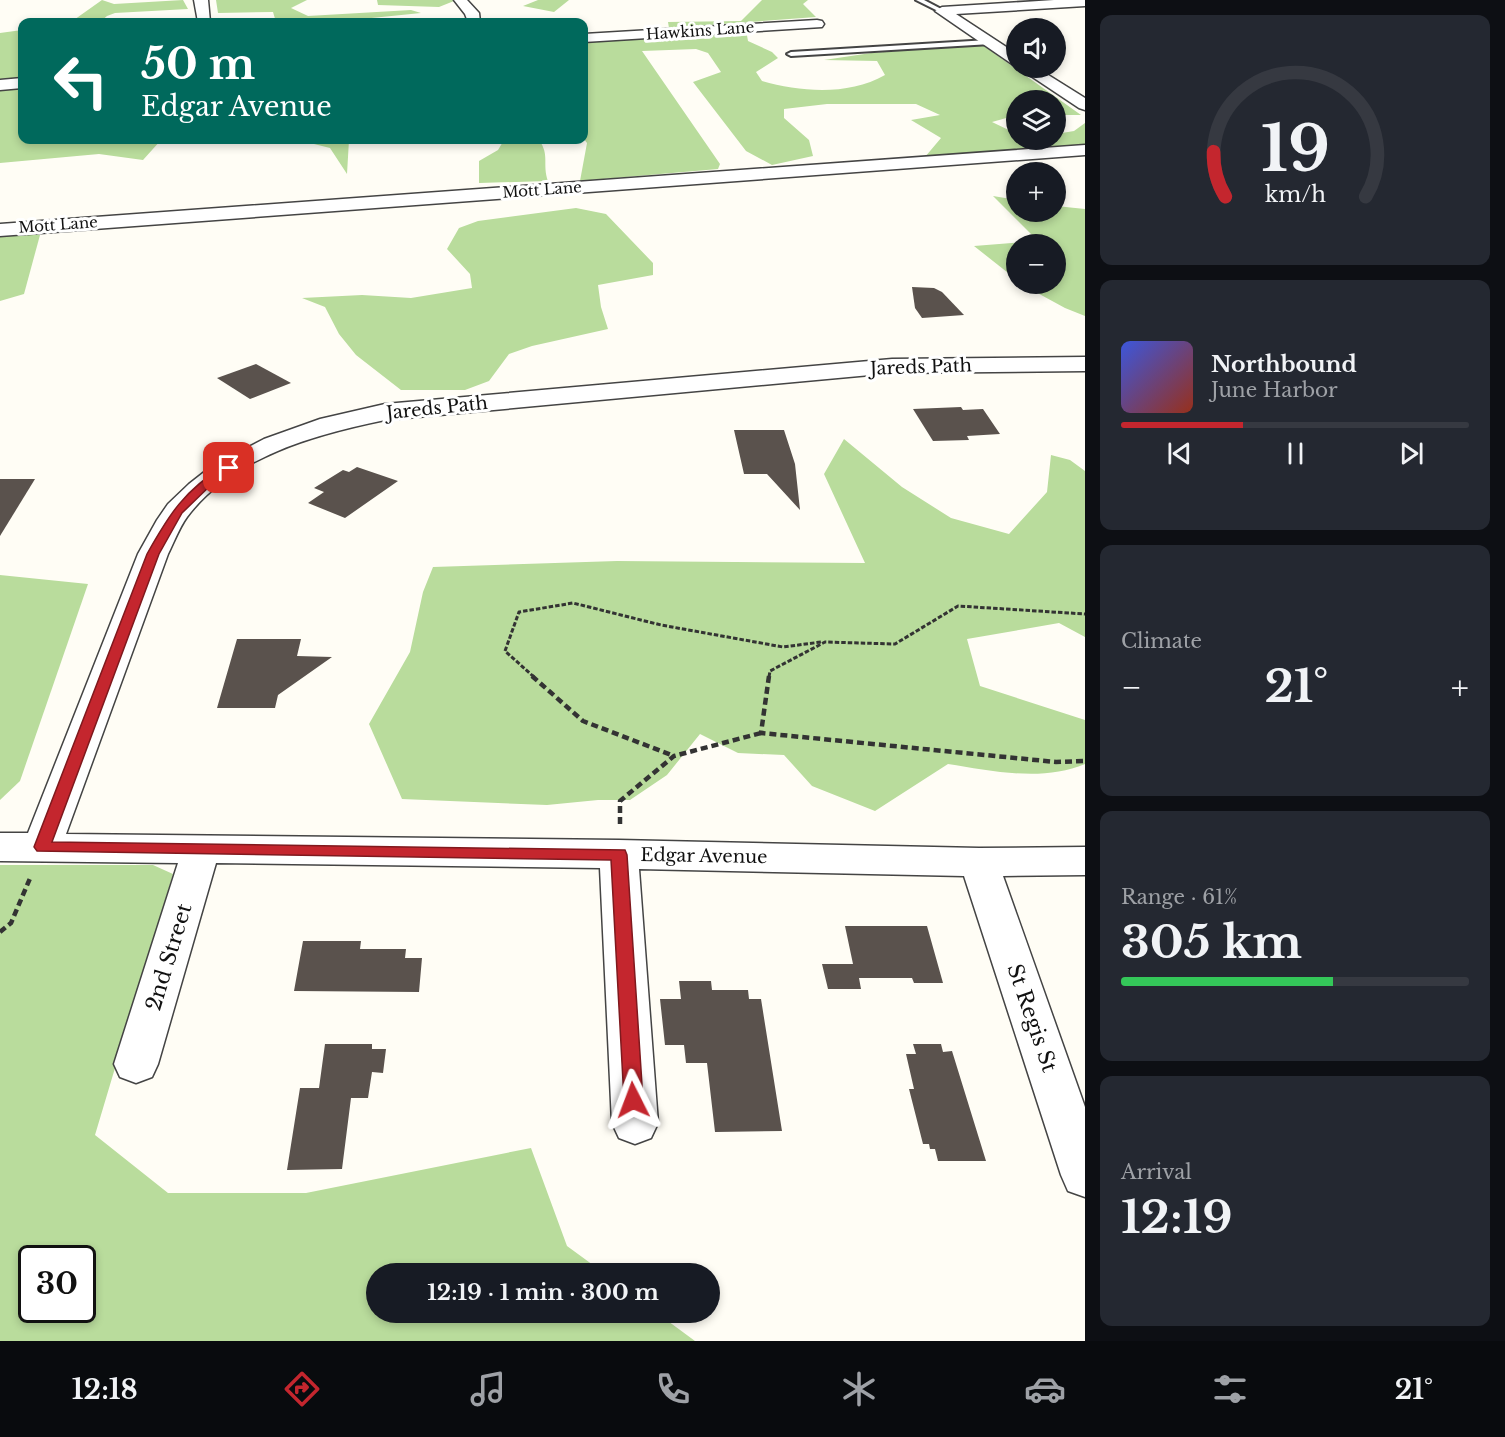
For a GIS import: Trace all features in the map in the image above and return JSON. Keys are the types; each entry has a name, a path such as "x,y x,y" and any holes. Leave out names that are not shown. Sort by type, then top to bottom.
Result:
{"street":[{"path":"201,0 203,18"},
{"path":"459,0 472,13 473,18"},
{"path":"942,11 1085,2"},
{"path":"942,11 1006,54"},
{"name":"Hawkins Lane","path":"588,38 817,24"},
{"path":"1043,78 1085,105"},
{"path":"0,85 18,83"},
{"name":"Mott Lane","path":"0,230 1085,150"},
{"name":"Jareds Path","path":"42,847 153,554 177,512 210,480 248,456 323,426 385,412 892,366 1085,364"},
{"name":"Edgar Avenue","path":"0,847 979,862 1085,861"},
{"name":"2nd Street","path":"136,1064 201,850"},
{"path":"619,855 635,1123"},
{"name":"St Regis St","path":"979,862 1085,1175"}],"lane":[{"path":"919,0 942,11"},
{"path":"791,54 988,42"}],"path":[{"path":"674,756 583,721 505,651 519,612 573,603 661,625 783,647 825,642 895,644 958,606 1085,614"},
{"path":"760,733 770,671 825,642"},
{"path":"619,855 620,801 674,756 760,733 1056,762 1085,761"},
{"path":"0,932 11,923 42,847"}],"green space":[{"path":"102,0 114,4 183,0 188,9 115,13 105,18 77,18"},
{"path":"216,0 307,0 291,8 308,16 411,10 421,13 372,18 275,18 273,12 218,13"},
{"path":"377,0 454,1 439,7 378,5"},
{"path":"538,0 569,0 554,12 523,6"},
{"path":"762,0 808,0 803,4 816,17 669,28 668,22 741,21"},
{"path":"746,30 748,41 772,52 778,58 756,72 762,81 792,88 824,90 856,86 885,75 877,61 824,60 871,53 981,44 1006,62 1006,78 1029,78 1046,90 1006,90 1006,118 992,122 1006,129 1006,150 1027,150 925,157 941,138 911,120 940,115 916,104 827,104 784,109 784,118 809,140 813,156 772,165 746,151 693,82 721,72 708,53 696,49 642,51 720,164 718,169 580,181 588,144 588,41"},
{"path":"18,31 18,79 0,81 0,33"},
{"path":"18,88 18,144 157,144 143,160 99,154 0,163 0,89"},
{"path":"1066,104 1081,115 1066,115"},
{"path":"1085,123 1085,146 1066,147 1066,132 1074,131"},
{"path":"314,144 349,144 347,174 330,148"},
{"path":"502,144 541,144 548,181 479,183 479,161 498,150"},
{"path":"993,196 1006,198 1006,209"},
{"path":"1066,207 1085,209 1085,316 1039,294 1066,294 1066,234 1031,234 1019,222 1066,222"},
{"path":"576,208 606,214 653,263 653,275 598,285 601,307 608,329 532,346 509,354 489,381 465,390 401,390 356,355 339,334 325,307 302,298 362,295 411,298 472,288 470,274 447,249 459,228 478,221"},
{"path":"34,232 40,235 24,294 0,301 0,235"},
{"path":"1006,244 1006,271 974,246"},
{"path":"844,439 902,487 951,518 1009,534 1047,492 1051,455 1070,460 1085,471 1085,637 1059,623 967,639 980,686 1085,720 1085,764 1052,773 1035,774 1000,772 948,764 875,811 812,786 784,755 738,753 700,734 667,775 630,800 598,800 547,805 402,799 369,724 410,652 423,592 433,567 617,561 865,563 824,474"},
{"path":"0,575 88,584 20,781 0,800"},
{"path":"0,865 153,865 173,874 95,1135 168,1193 306,1193 531,1148 567,1246 590,1263 366,1263 366,1323 671,1323 695,1341 0,1341"}],"building":[{"path":"912,287 934,288 942,292 964,315 922,318 915,308"},
{"path":"256,364 291,383 250,399 217,378"},
{"path":"961,407 963,410 983,409 1000,434 967,436 969,440 933,441 913,409"},
{"path":"734,430 784,430 795,464 800,510 767,474 744,474"},
{"path":"357,467 398,481 345,518 308,503 324,492 314,488 343,470 349,472"},
{"path":"0,479 35,479 0,536"},
{"path":"237,639 301,639 297,656 332,657 278,695 275,708 217,708"},
{"path":"845,926 927,926 943,983 914,983 912,978 859,978 861,989 828,989 822,964 853,964"},
{"path":"303,941 361,941 360,949 406,949 405,958 422,958 419,992 294,991"},
{"path":"679,981 711,981 712,990 748,990 749,999 761,999 782,1131 715,1132 707,1063 686,1063 684,1045 665,1045 660,999 681,999"},
{"path":"325,1044 372,1044 372,1049 386,1049 383,1073 372,1072 368,1098 351,1098 342,1169 287,1170 300,1088 319,1088"},
{"path":"913,1044 941,1044 943,1052 952,1051 986,1161 938,1161 935,1149 930,1149 929,1144 923,1144 909,1089 914,1089 906,1054 916,1054"}],"route":[{"path":"229,468 210,480 177,512 153,554 42,847 619,855 633,1100"}]}
